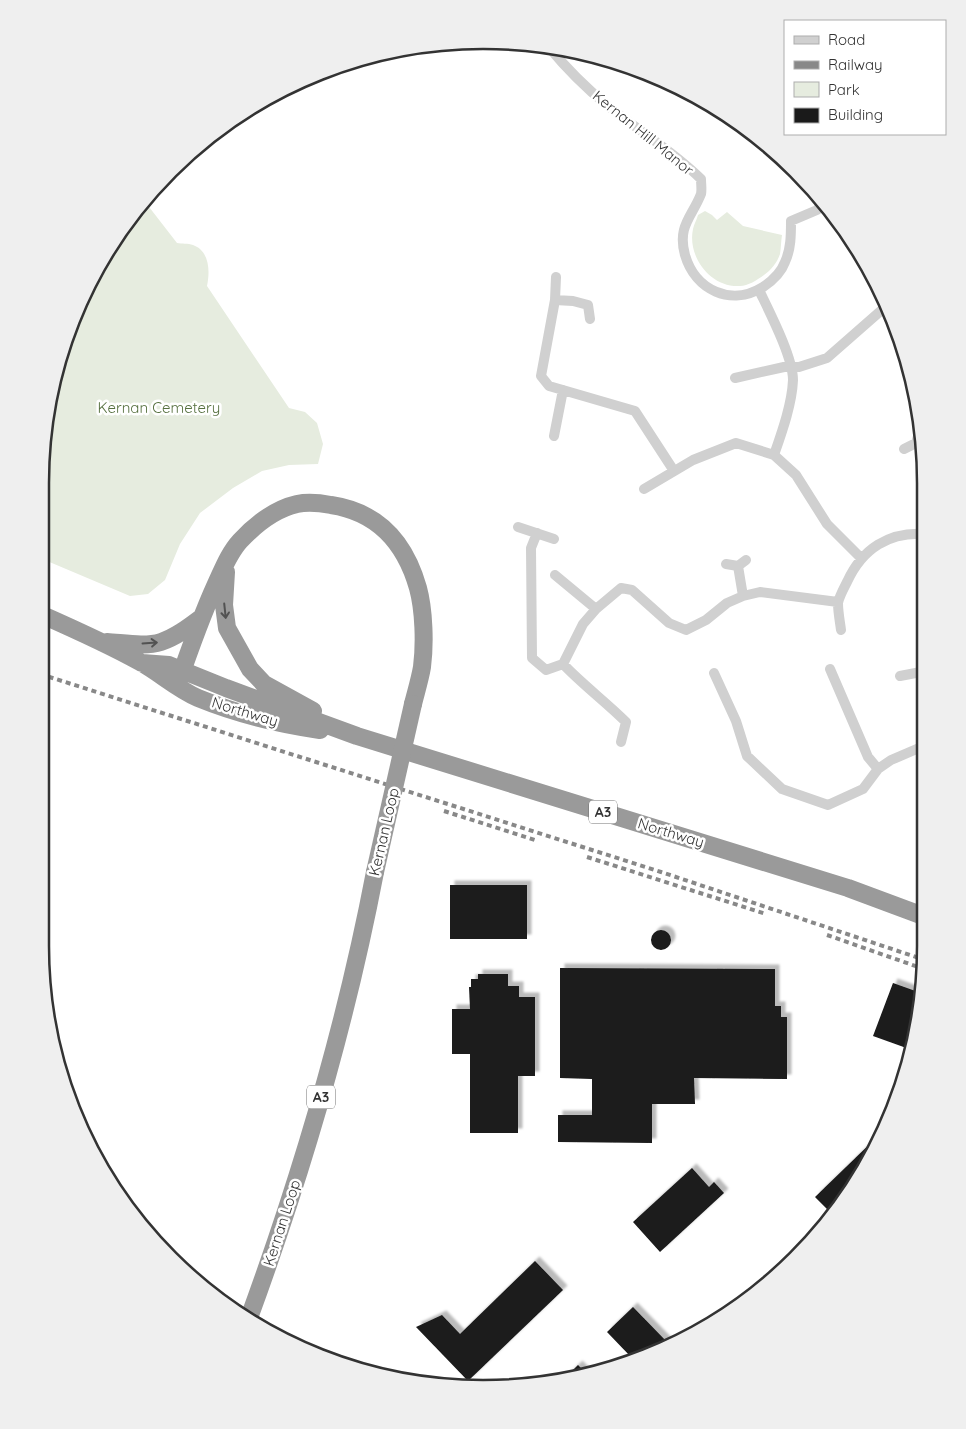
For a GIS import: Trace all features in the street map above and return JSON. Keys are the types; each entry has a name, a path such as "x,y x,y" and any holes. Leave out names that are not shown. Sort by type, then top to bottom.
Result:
{"highway":[{"name":"Kernan Loop","path":"226,562 238,543 253,528 274,514 297,504 321,503 348,508 370,517 389,533 404,555 418,588 422,624 422,667 339,1031 306,1148 272,1256 251,1313"},
{"name":"A3","path":"180,679 201,618 226,562"},
{"name":"A3","path":"226,562 224,605 227,628 250,669 264,684 357,736"},
{"name":"Northway","path":"49,618 101,641 142,663 169,665 180,679 357,736 839,885 917,914"},
{"path":"101,641 142,644 160,642 174,637 201,618"},
{"name":"Northway","path":"180,679 316,730 357,736"}],"street":[{"name":"Kernan Hill Manor","path":"556,55 585,86 608,106 685,164 701,179 702,192 687,219 683,234 685,254 692,271 701,283 714,292 731,296 746,295 759,290 772,281 785,263 791,242 791,221 819,208"},
{"path":"556,278 555,300 541,376 549,386 635,411 674,471"},
{"path":"759,290 777,328 793,378 791,398 774,454"},
{"path":"555,300 573,301 588,305 590,319"},
{"path":"735,378 799,367 827,358 881,311"},
{"path":"554,436 563,390"},
{"path":"644,489 693,460 736,443 774,454 796,475 827,524 861,558"},
{"path":"904,449 915,446"},
{"path":"518,527 554,539"},
{"path":"537,533 531,548 532,658 546,670 563,664 583,624 596,609 621,588 632,590 669,622 686,630 706,620 727,603 743,596 760,592 838,602"},
{"path":"841,630 838,602 854,566 861,558 886,539 917,533"},
{"path":"726,564 742,563 743,596"},
{"path":"555,575 596,609"},
{"path":"563,664 578,680 626,722 622,742"},
{"path":"830,669 868,757 878,769"},
{"path":"714,673 736,721 747,756 782,790 828,805 864,788 878,769 891,760 917,749"},
{"path":"900,676 917,673"}],"green space":[{"name":"Kernan Cemetery","path":"149,207 177,243 193,245 203,252 208,262 207,286 289,408 305,412 317,423 323,444 318,464 289,465 262,471 233,488 200,513 180,544 165,580 148,594 130,596 49,562 50,455 52,426 57,398 72,343 82,317 107,266 138,219"},
{"path":"705,211 717,220 727,212 743,226 782,235 780,254 774,266 758,279 743,286 729,285 711,276 703,269 698,260 692,240 693,229 698,215"}],"building":[{"path":"450,885 527,885 527,939 450,939"},
{"path":"661,930 668,933 671,940 668,947 661,950 654,947 651,940 654,933"},
{"path":"560,968 775,969 775,1006 781,1006 781,1017 787,1017 787,1079 694,1078 695,1104 652,1104 652,1143 558,1142 558,1115 592,1115 592,1079 560,1078"},
{"path":"478,974 508,974 508,986 519,986 519,997 535,997 535,1076 518,1076 518,1133 470,1133 470,1054 452,1054 452,1009 470,1009 469,987 471,987 471,979 478,979"},
{"path":"893,983 915,991 905,1047 873,1036"},
{"path":"868,1146 828,1210 815,1197"},
{"path":"692,1168 709,1187 714,1182 724,1193 660,1252 633,1222"},
{"path":"535,1261 563,1290 470,1380 466,1379 416,1327 442,1315 460,1334"},
{"path":"633,1307 665,1340 629,1355 607,1332"},
{"path":"578,1365 582,1368 572,1371"}],"railway":[{"path":"49,677 661,872 917,957"},
{"path":"444,811 535,840"},
{"path":"587,857 766,914"},
{"path":"827,935 916,966"}]}
